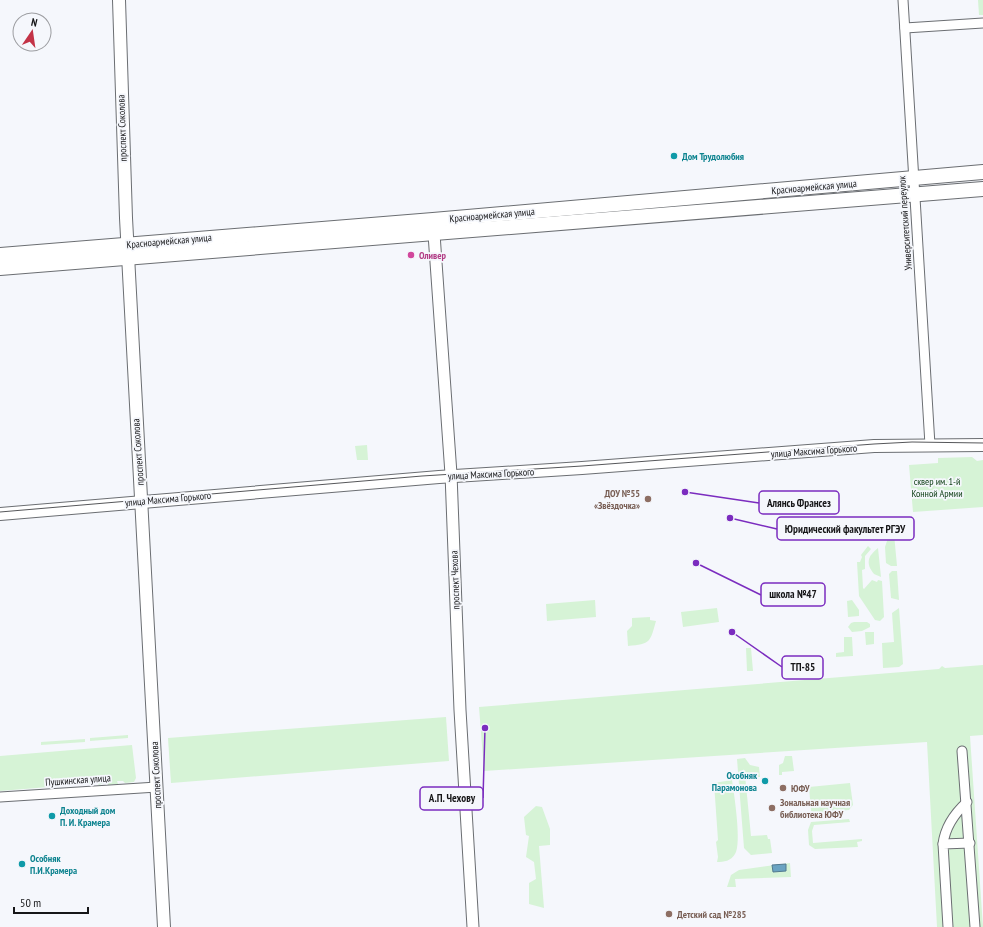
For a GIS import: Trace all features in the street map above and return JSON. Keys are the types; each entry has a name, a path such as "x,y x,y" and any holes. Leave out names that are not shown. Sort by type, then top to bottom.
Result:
{"main road":[{"name":"проспект Соколова","path":"119,0 121,101 127,251 142,502 164,927"},
{"name":"Красноармейская улица","path":"0,268 127,251 983,172"},
{"name":"Красноармейская улица","path":"0,255 127,251 434,234 983,189"},
{"name":"улица Максима Горького","path":"0,514 451,476 582,468 874,446 983,445"}],"street":[{"name":"Университетский переулок","path":"903,0 930,445"},
{"path":"905,28 983,23"},
{"name":"проспект Чехова","path":"434,234 451,476 460,710 473,927"},
{"path":"962,751 967,802 975,927"},
{"name":"Пушкинская улица","path":"0,796 157,786"},
{"path":"948,927 943,844 944,836 957,811 967,802"},
{"path":"943,844 970,843"}],"green space":[{"path":"978,0 983,0 983,15 979,15"},
{"path":"367,445 368,460 357,460 355,446"},
{"name":"сквер им. 1-й Конной Армии","path":"972,457 977,461 983,460 983,507 913,512 909,465 938,463 938,458"},
{"path":"876,517 877,536 869,537 868,518"},
{"path":"894,534 897,566 891,566 886,563 885,547 889,535"},
{"path":"868,546 871,549 865,556 865,569 862,570 863,588 864,589 872,580 877,582 878,580 882,581 884,617 880,621 875,620 859,596 857,562 860,562 862,557 861,555"},
{"path":"878,548 881,577 874,574 869,566 870,557"},
{"path":"892,571 897,571 899,600 891,598 889,574"},
{"path":"595,600 596,617 547,621 546,604"},
{"path":"852,600 859,610 859,616 848,617 847,601"},
{"path":"717,608 719,622 683,627 681,612"},
{"path":"899,608 903,664 899,667 883,668 882,643 894,642 892,613"},
{"path":"650,617 650,620 656,621 651,638 645,643 628,646 627,631 632,626 632,618"},
{"path":"854,622 867,622 870,624 870,627 862,631 852,632 848,627"},
{"path":"865,632 874,632 874,644 866,645"},
{"path":"844,637 852,637 853,656 836,657 836,653 844,652"},
{"path":"746,648 751,648 753,671 747,671"},
{"path":"983,665 983,735 970,736 983,927 937,927 927,742 484,771 479,707 939,669 942,666 945,668"},
{"path":"446,717 449,761 171,783 168,738"},
{"path":"128,735 128,738 90,741 90,738"},
{"path":"85,739 85,742 41,745 41,742"},
{"path":"132,745 136,778 134,782 125,783 123,781 117,781 118,784 108,785 106,782 99,785 97,783 0,791 0,756"},
{"path":"785,756 792,756 794,771 782,772 782,775 779,775 779,765 783,763"},
{"path":"745,758 750,765 759,767 760,777 758,777 757,774 745,775 751,836 767,835 768,839 770,839 772,853 751,855 744,848 737,759"},
{"path":"732,780 738,830 737,849 735,854 729,860 717,862 718,857 716,842 718,840 714,783"},
{"path":"850,783 853,805 849,810 817,813 811,811 809,787"},
{"path":"536,806 542,807 550,829 550,845 539,846 544,908 529,904 529,883 536,879 534,862 526,857 529,836 526,835 524,817"},
{"path":"849,819 850,822 814,825 812,831 813,843 862,839 862,841 857,842 858,847 815,849 809,845 808,830 811,822"},
{"path":"790,863 791,877 735,879 736,887 727,887 731,875 739,870"}],"water":[{"path":"786,864 786,871 773,872 772,865"}],"tram line":[{"path":"0,512 422,476 582,466 874,444 912,442 983,443"}],"place":[{"name":"Дом Трудолюбия","path":"674,156"},
{"name":"Оливер","path":"411,255"},
{"name":"Алянсь Франсез","path":"685,492"},
{"name":"ДОУ №55 «Звёздочка»","path":"648,499"},
{"name":"Юридический факультет РГЭУ","path":"730,518"},
{"name":"школа №47","path":"696,563"},
{"name":"ТП-85","path":"732,632"},
{"name":"А.П. Чехову","path":"485,728"},
{"name":"Особняк Парамонова","path":"765,781"},
{"name":"ЮФУ","path":"783,788"},
{"name":"Зональная научная библиотека ЮФУ","path":"772,808"},
{"name":"Доходный дом П. И. Крамера","path":"52,816"},
{"name":"Особняк П.И.Крамера","path":"22,864"},
{"name":"Детский сад №285","path":"669,914"}]}
